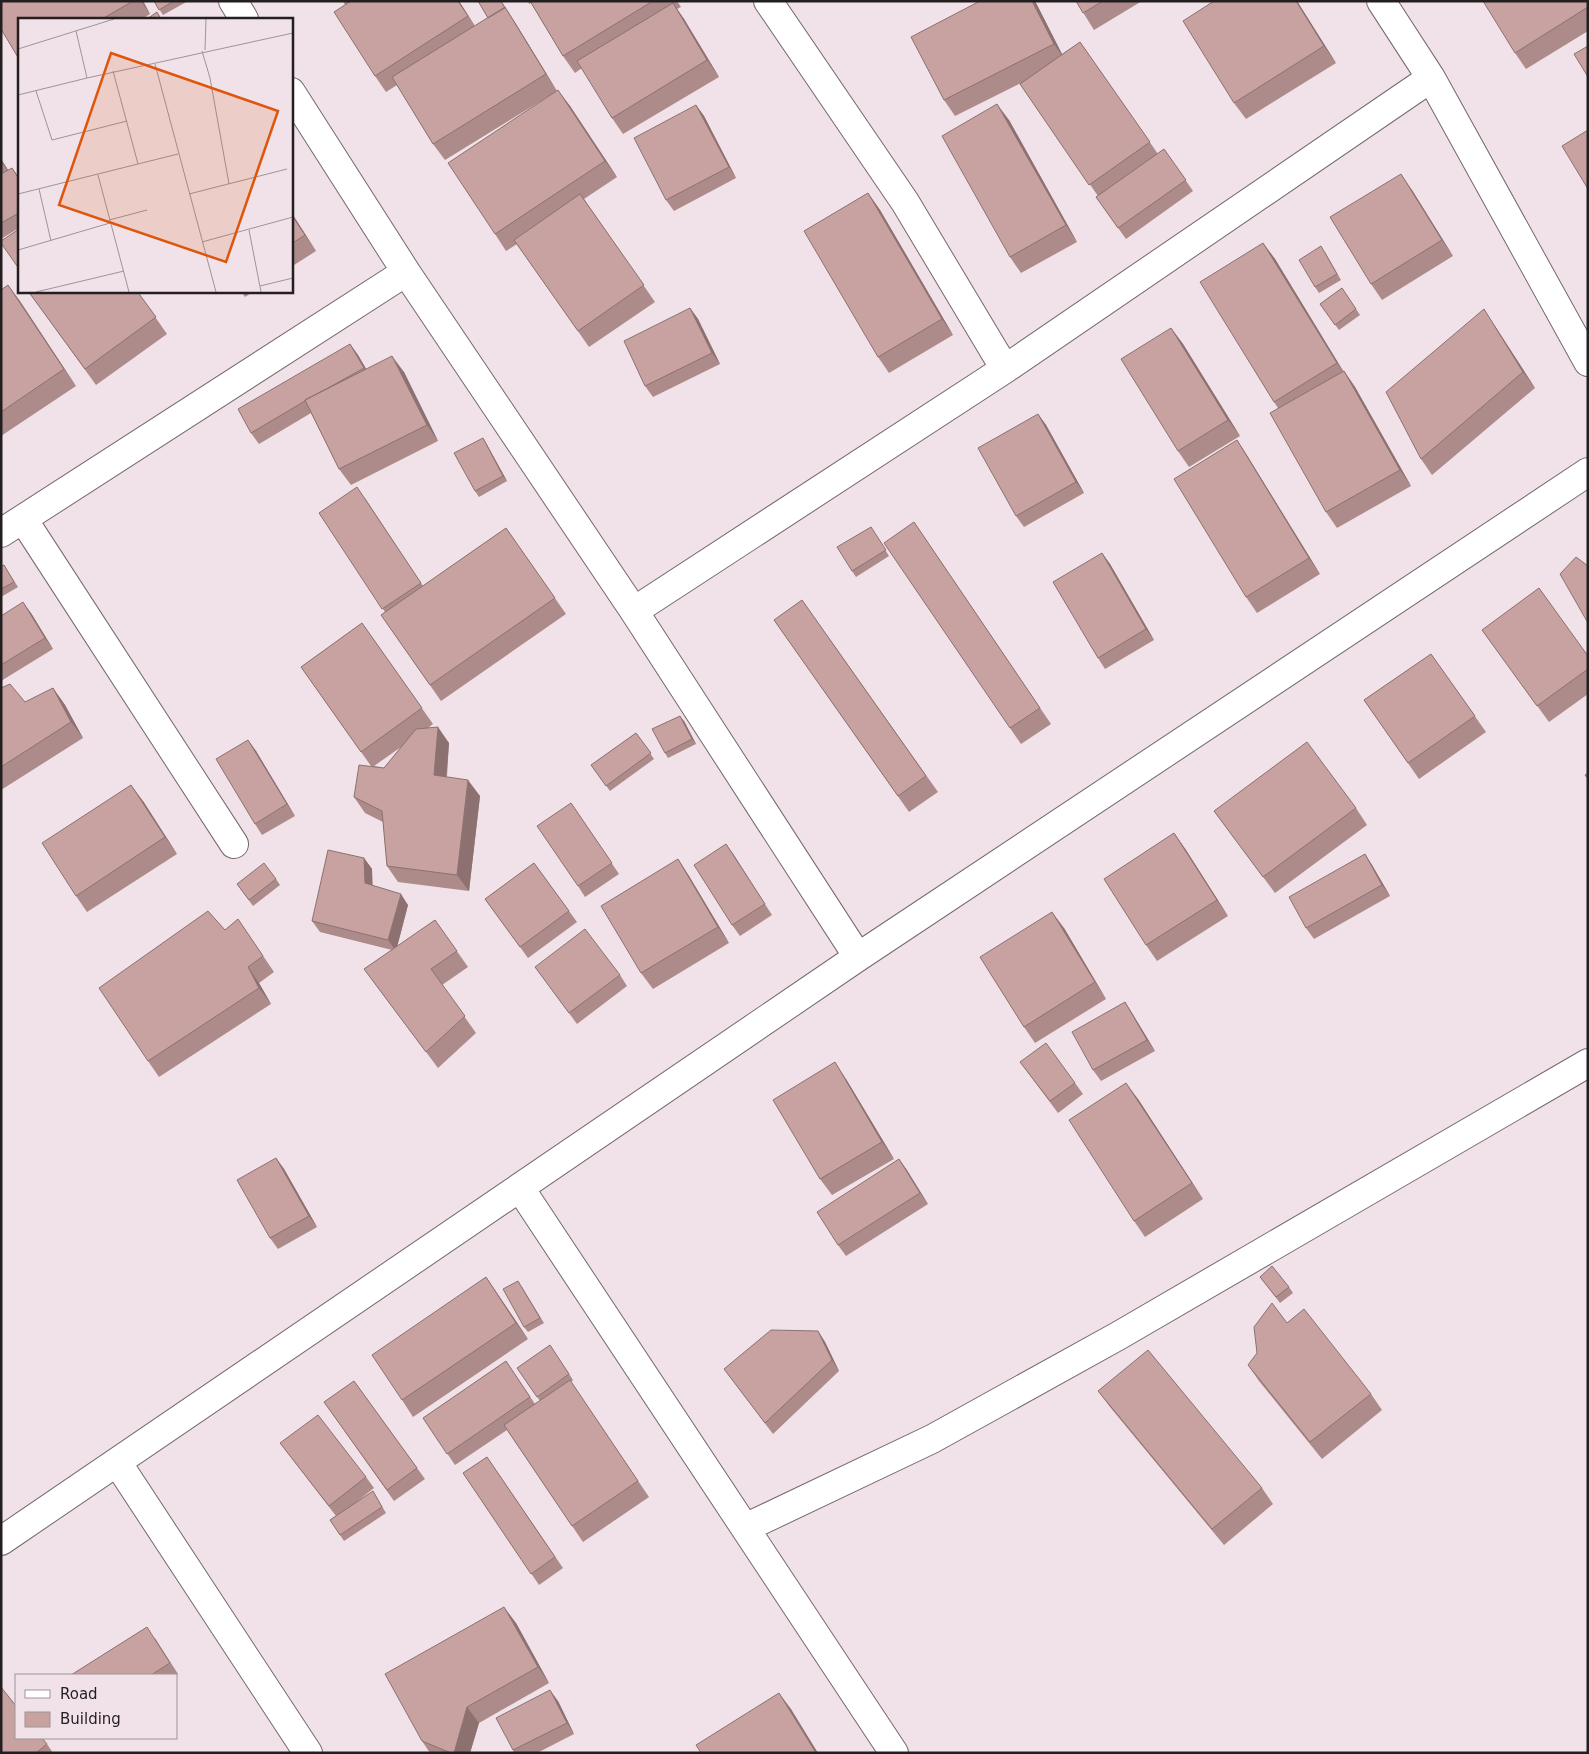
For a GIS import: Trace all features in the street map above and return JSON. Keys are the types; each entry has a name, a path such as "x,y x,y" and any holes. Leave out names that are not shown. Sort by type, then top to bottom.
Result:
{"street":[{"path":"233,1 243,18"},
{"path":"768,1 905,202 1005,369"},
{"path":"1381,1 1431,78 1588,362"},
{"path":"634,610 1005,369 1431,78"},
{"path":"292,94 406,272 634,610 858,956"},
{"path":"234,844 12,526 406,272"},
{"path":"1,1541 858,956 1588,472"},
{"path":"745,1528 949,1430 1118,1336 1588,1063"},
{"path":"520,1188 894,1753"},
{"path":"117,1462 308,1753"}],"building":[{"path":"1,1 133,1 104,18 18,18 18,57 1,29"},
{"path":"154,1 174,1 159,10"},
{"path":"351,1 458,1 468,16 375,76 334,12"},
{"path":"478,1 501,1 505,8 488,18"},
{"path":"530,1 653,1 563,56"},
{"path":"980,1 1032,1 1054,44 944,100 911,37"},
{"path":"1076,1 1103,1 1083,13"},
{"path":"1214,1 1296,1 1324,46 1234,103 1183,21"},
{"path":"1483,1 1588,1 1588,7 1515,53"},
{"path":"673,3 707,60 612,118 577,61"},
{"path":"505,7 546,74 433,144 392,77"},
{"path":"157,12 160,18 148,18"},
{"path":"1080,42 1150,142 1089,185 1020,84"},
{"path":"1588,46 1588,77 1574,54"},
{"path":"558,90 605,161 495,234 448,163"},
{"path":"997,104 1066,225 1010,257 942,136"},
{"path":"696,105 729,167 666,200 634,138"},
{"path":"1588,130 1588,189 1562,146"},
{"path":"1164,149 1186,180 1118,228 1096,197"},
{"path":"12,168 18,177 18,214 1,223 1,174"},
{"path":"1401,174 1442,240 1371,284 1330,217"},
{"path":"868,193 942,319 878,357 804,231"},
{"path":"580,194 644,285 578,331 514,240"},
{"path":"292,216 305,235 292,243"},
{"path":"18,230 18,266 1,243 1,241"},
{"path":"1263,243 1337,363 1274,402 1200,282"},
{"path":"1321,246 1337,274 1315,287 1299,260"},
{"path":"8,285 64,369 1,412 1,290"},
{"path":"1342,288 1356,309 1335,325 1320,304"},
{"path":"29,292 138,292 156,317 85,369"},
{"path":"690,308 712,353 645,386 624,341"},
{"path":"1484,309 1523,372 1421,459 1386,392"},
{"path":"1171,328 1228,420 1178,451 1121,359"},
{"path":"350,344 364,368 305,400 251,433 238,409"},
{"path":"392,356 427,425 339,469 305,400"},
{"path":"1344,371 1400,470 1326,512 1270,413"},
{"path":"1038,414 1076,482 1016,516 978,448"},
{"path":"483,438 503,476 475,491 454,453"},
{"path":"1237,440 1309,558 1246,597 1174,479"},
{"path":"357,487 421,583 382,609 319,513"},
{"path":"914,522 1040,708 1010,728 884,543"},
{"path":"871,527 886,550 852,571 837,547"},
{"path":"506,528 555,598 430,685 381,615"},
{"path":"1102,553 1146,629 1098,658 1053,582"},
{"path":"1576,557 1588,566 1588,623 1560,574"},
{"path":"4,565 14,582 1,589 1,566"},
{"path":"1539,588 1588,656 1588,669 1537,706 1482,630"},
{"path":"802,600 926,776 898,796 774,620"},
{"path":"23,602 45,638 1,665 1,616"},
{"path":"362,623 422,708 361,752 301,667"},
{"path":"1431,654 1475,716 1408,763 1364,700"},
{"path":"10,684 25,702 53,688 71,722 1,767 1,688"},
{"path":"680,716 692,739 665,753 652,729"},
{"path":"438,727 434,775 468,780 457,875 387,866 382,811 354,797 359,765 384,768 416,729"},
{"path":"636,733 651,753 606,786 591,765"},
{"path":"248,740 287,804 255,824 216,759"},
{"path":"1307,742 1356,808 1263,877 1214,811"},
{"path":"131,785 165,837 76,896 42,843"},
{"path":"571,803 612,863 578,886 537,826"},
{"path":"1174,833 1217,900 1146,945 1104,879"},
{"path":"726,844 765,904 732,925 694,865"},
{"path":"328,850 364,858 365,883 401,894 388,940 312,921"},
{"path":"1365,854 1382,885 1306,928 1289,897"},
{"path":"678,859 718,927 641,973 601,906"},
{"path":"264,863 276,879 249,900 237,884"},
{"path":"534,863 569,911 520,947 485,899"},
{"path":"208,911 225,930 238,919 263,956 248,967 259,988 148,1061 99,988"},
{"path":"1052,912 1095,982 1024,1027 980,957"},
{"path":"435,920 457,951 431,969 465,1016 426,1052 364,969"},
{"path":"585,929 620,975 569,1013 535,967"},
{"path":"1125,1002 1147,1040 1093,1070 1072,1032"},
{"path":"1046,1043 1075,1083 1050,1101 1020,1062"},
{"path":"835,1062 882,1142 820,1179 773,1100"},
{"path":"1126,1083 1192,1183 1134,1221 1069,1120"},
{"path":"276,1158 309,1216 270,1238 237,1180"},
{"path":"899,1159 920,1193 838,1245 817,1212"},
{"path":"1272,1266 1289,1287 1276,1297 1260,1277"},
{"path":"486,1277 516,1323 402,1400 372,1355"},
{"path":"518,1281 540,1318 524,1327 503,1289"},
{"path":"1272,1303 1287,1323 1304,1309 1371,1394 1310,1442 1248,1365 1257,1353 1254,1327"},
{"path":"771,1330 818,1331 832,1360 765,1423 724,1369"},
{"path":"550,1345 569,1374 537,1397 517,1368"},
{"path":"1148,1350 1262,1488 1212,1529 1098,1391"},
{"path":"506,1361 530,1397 447,1454 423,1418"},
{"path":"570,1380 638,1481 572,1526 504,1425"},
{"path":"354,1381 417,1468 387,1490 324,1402"},
{"path":"318,1415 366,1477 329,1506 280,1443"},
{"path":"487,1457 555,1557 531,1574 463,1473"},
{"path":"373,1491 382,1507 340,1535 330,1520"},
{"path":"504,1607 538,1667 467,1707 454,1753 422,1741 385,1674"},
{"path":"147,1627 170,1663 153,1674 73,1674"},
{"path":"1,1687 15,1705 15,1739 43,1739 47,1744 36,1753 1,1753"},
{"path":"550,1690 567,1723 513,1750 496,1718"},
{"path":"779,1693 816,1753 701,1753 696,1745"}]}
